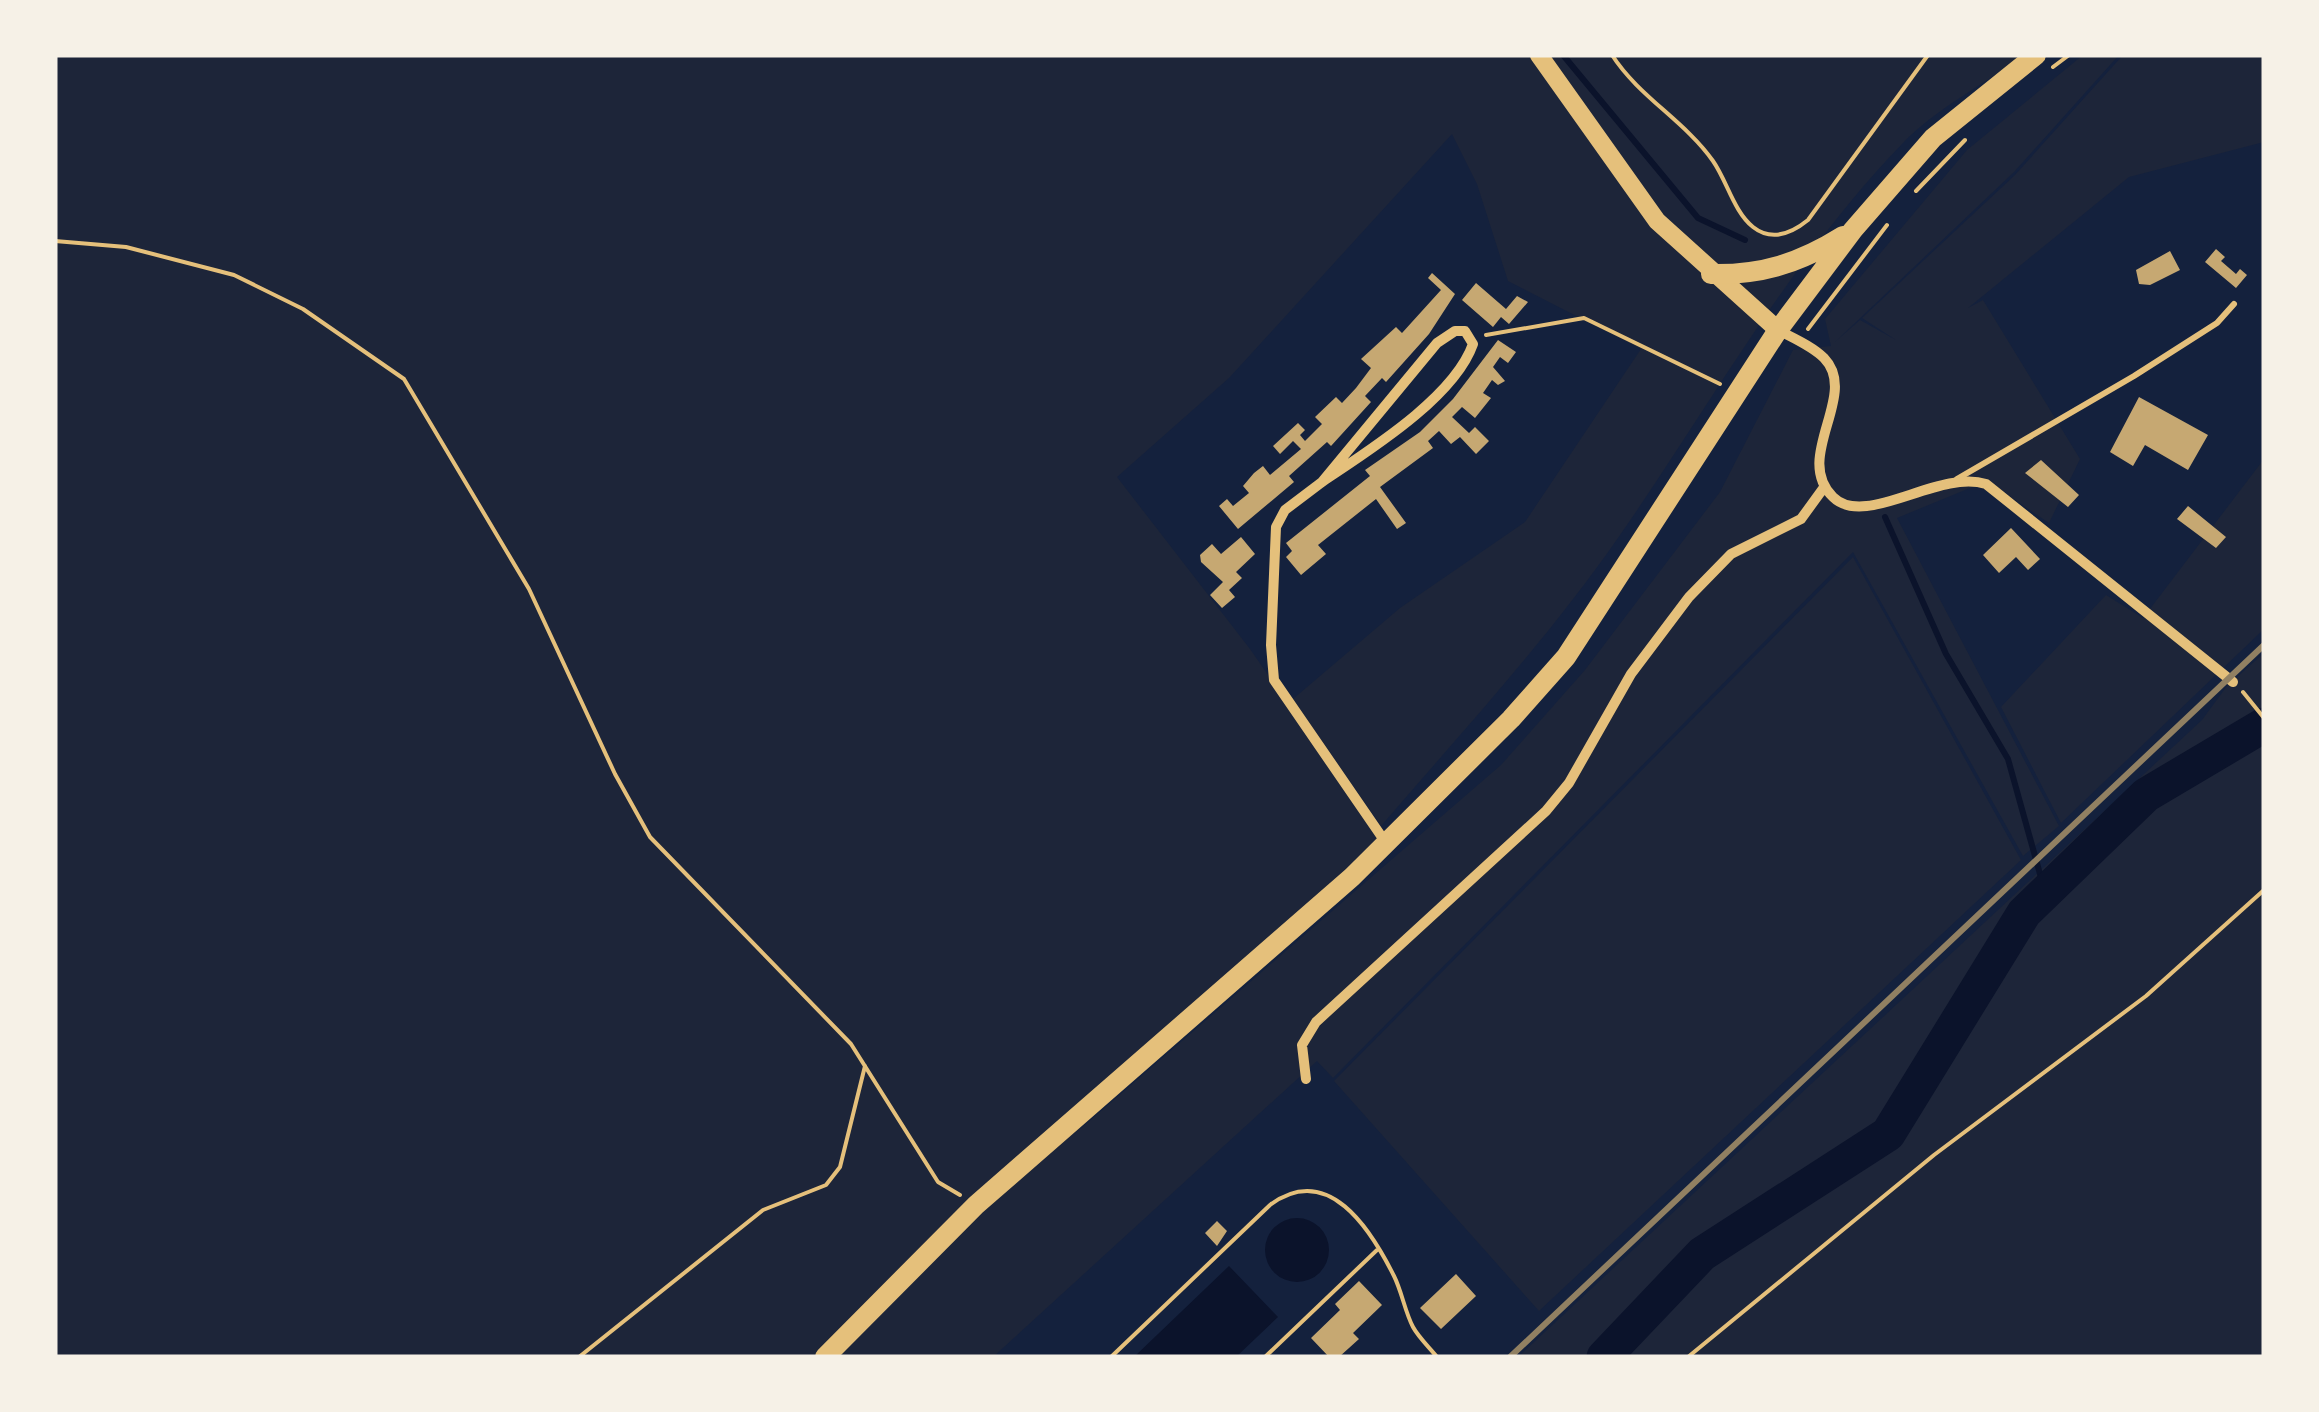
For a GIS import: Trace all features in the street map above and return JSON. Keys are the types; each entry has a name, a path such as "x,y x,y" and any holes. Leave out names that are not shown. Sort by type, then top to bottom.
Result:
{"main road":[{"path":"1539,55 1657,221 1711,274 1778,330"},
{"path":"826,1357 976,1206 1272,950 1511,719 1566,657 1778,330 1853,230 1933,138 2043,62"},
{"path":"1711,274 1766,271 1809,257 1853,230"}],"street":[{"path":"1322,482 1437,343 1459,330 1472,338 1461,366 1409,422 1285,510 1276,527 1272,670 1284,700 1386,843"},
{"path":"1778,330 1824,358 1831,370 1834,394 1819,456 1825,486 1834,498 1861,506 1957,478 1992,487 2237,686"},
{"path":"1306,1079 1302,1045 1316,1022 1546,811 1568,783 1648,648 1712,572 1731,554 1790,527 1825,486"}],"lane":[{"path":"1957,478 2134,376 2217,323 2234,304"}],"path":[{"path":"1612,55 1633,86 1713,161 1754,228 1771,235 1786,235 1808,220 1928,55"},
{"path":"2043,62 2069,55"},
{"path":"1911,196 1978,129"},
{"path":"1798,341 1888,223"},
{"path":"55,241 126,248 234,276 304,309 404,379 529,590 614,774 650,837 851,1044 938,1182 976,1206"},
{"path":"1472,338 1584,318 1738,393"},
{"path":"2237,686 2264,718"},
{"path":"1688,1357 1934,1155 2146,996 2264,890"},
{"path":"579,1357 763,1210 826,1185 840,1167 865,1066"},
{"path":"1111,1357 1270,1205 1290,1193 1314,1190 1338,1199 1378,1250 1394,1275 1413,1328 1438,1357"},
{"path":"1264,1357 1378,1250"}],"shaded area":[{"path":"55,55 2025,55 1930,119 1861,189 1752,335 1591,576 1381,826 1293,699 1400,608 1525,522 1641,349 1508,281 1477,184 1452,134 1229,378 1117,477 1250,649 1380,836 1261,960 1071,1137 1501,765 1585,670 1720,492 1793,350 1831,346 1825,319 1967,150 2083,55 2119,55 2014,172 1835,342 1860,320 1896,340 1862,318 2015,175 2123,55 2264,55 2264,142 2129,177 1968,308 1983,300 2080,459 2049,523 1987,481 1897,518 2059,826 2023,856 1853,552 1333,1078 1317,1061 993,1357 55,1357"},
{"path":"2264,459 2264,629 2061,823 2001,707 2106,595 2143,618"},
{"path":"1853,557 2021,860 1539,1311 1334,1081"},
{"path":"2264,653 2264,1357 1518,1357 2202,720 2227,686"},
{"path":"1297,1218 1320,1227 1329,1250 1320,1273 1297,1282 1274,1273 1265,1250 1274,1227"},
{"path":"1229,1266 1278,1317 1236,1357 1134,1357"}],"building":[{"path":"2216,249 2225,257 2221,261 2236,274 2240,269 2247,275 2236,288 2205,262"},
{"path":"2170,251 2180,270 2150,285 2139,284 2136,270"},
{"path":"1432,273 1455,294 1429,334 1386,382 1382,378 1365,396 1371,402 1331,446 1327,442 1289,476 1294,482 1238,529 1219,506 1227,499 1233,506 1249,493 1243,486 1254,473 1263,466 1270,475 1301,449 1293,441 1280,454 1273,446 1298,423 1305,430 1300,435 1305,441 1322,424 1315,417 1336,397 1342,403 1356,388 1371,368 1361,359 1396,327 1402,333 1441,290 1428,278"},
{"path":"1476,283 1506,309 1517,296 1528,302 1509,324 1501,317 1493,327 1462,300"},
{"path":"1498,340 1516,352 1508,363 1500,357 1493,367 1505,381 1498,385 1492,380 1483,393 1491,398 1475,418 1462,407 1452,417 1469,433 1475,427 1489,441 1476,454 1460,437 1451,444 1439,431 1428,441 1433,448 1380,487 1406,523 1397,529 1376,499 1318,545 1326,554 1301,575 1286,557 1292,551 1286,543 1370,476 1365,470 1420,432 1453,399"},
{"path":"2139,397 2208,435 2188,470 2145,445 2133,466 2110,452"},
{"path":"2041,460 2079,495 2068,507 2025,473"},
{"path":"2188,506 2226,537 2216,548 2177,519"},
{"path":"2011,528 2040,559 2028,570 2016,557 1999,573 1983,555"},
{"path":"1241,537 1255,554 1236,572 1242,578 1229,590 1235,597 1222,608 1210,595 1223,582 1201,562 1200,555 1212,544 1221,554"},
{"path":"1217,1221 1227,1231 1217,1246 1205,1233"},
{"path":"1456,1274 1476,1296 1441,1329 1420,1308"},
{"path":"1359,1281 1382,1305 1353,1333 1359,1339 1339,1357 1329,1357 1311,1338 1340,1310 1335,1304"}],"waterway":[{"path":"1563,55 1698,218 1745,240"},
{"path":"1885,517 1946,654 2008,759 2045,892"},
{"path":"1604,1357 1702,1254 1888,1134 2024,913 2146,795 2264,725"}],"railway":[{"path":"1510,1357 2264,645"}]}
